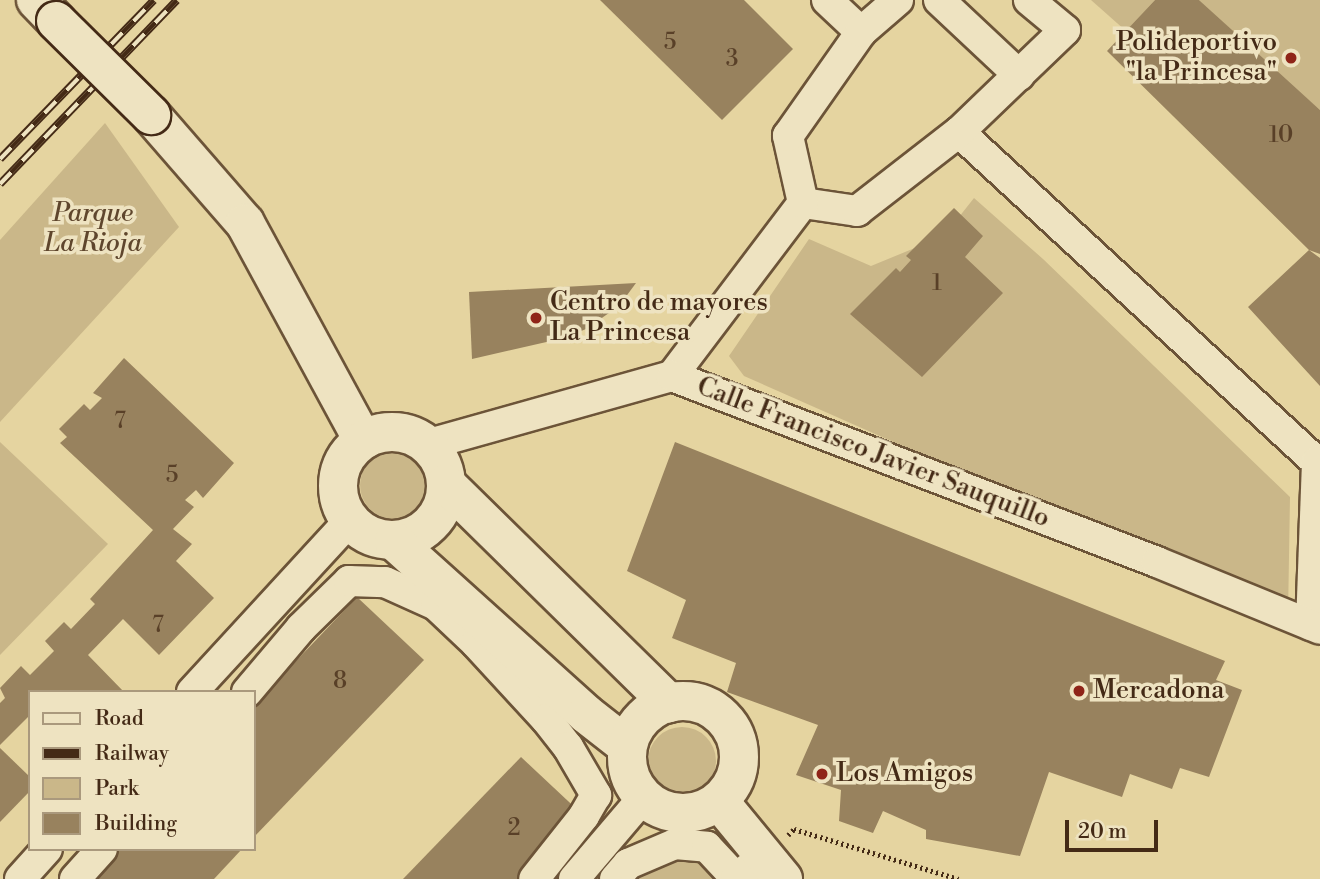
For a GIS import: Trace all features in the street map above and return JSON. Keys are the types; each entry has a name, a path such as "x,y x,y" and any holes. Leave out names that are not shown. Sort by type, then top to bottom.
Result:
{"street":[{"path":"827,0 861,32"},
{"path":"672,376 803,203 788,136 861,32 898,0"},
{"path":"939,0 1019,75"},
{"path":"803,203 858,211 960,132 1065,30 1029,0"},
{"path":"46,10 151,115 245,223 363,440"},
{"name":"Calle Francisco Javier Sauquillo","path":"426,445 672,376 1157,562 1316,627 1317,462 960,132"},
{"path":"394,541 411,537 425,529 437,516 444,501 446,484 437,456 426,445 412,436 395,432 378,433 363,440 349,453 340,469 337,487 341,505 350,520 362,532 394,541 586,714 627,746"},
{"path":"446,484 669,703"},
{"path":"194,690 350,520"},
{"path":"249,690 301,628 349,581 385,582 436,605 477,643 546,719 568,747 596,795 584,816 535,879"},
{"path":"688,701 706,706 722,717 733,732 739,750 738,769 731,787 719,800 701,811 681,814 660,809 643,798 632,783 626,765 627,746 635,727 650,711 669,703 688,701"},
{"path":"574,879 643,798"},
{"path":"615,879 628,864 676,844 707,847 736,878 773,867 719,800"},
{"path":"20,879 45,851"},
{"path":"75,879 100,851"}],"path":[{"path":"773,867 794,829 959,879"}],"green space":[{"name":"Polideportivo \"la Princesa\"","path":"1091,0 1155,0 1126,31"},
{"name":"Polideportivo \"la Princesa\"","path":"1199,0 1320,0 1320,110 1289,83"},
{"name":"Parque La Rioja","path":"105,123 179,227 0,422 0,240"},
{"path":"974,198 1043,259 1290,497 1288,616 744,376 729,356 809,239 871,266 944,236"},
{"path":"0,442 108,544 0,655"},
{"path":"387,451 401,451 413,456 423,466 428,485 423,504 413,514 401,519 387,519 375,514 365,504 360,492 360,478 365,466 375,456"},
{"path":"675,727 689,727 701,732 711,742 716,761 711,780 701,790 689,795 675,795 663,790 653,780 648,768 648,754 653,742 663,732"},
{"path":"675,844 733,879 635,879"}],"building":[{"path":"600,0 744,0 793,49 722,120"},
{"path":"1155,0 1199,0 1320,110 1320,254 1309,250 1107,51"},
{"path":"954,208 983,236 965,257 1003,293 922,377 850,314 896,268 900,272 911,260 906,256"},
{"path":"1309,250 1320,258 1320,386 1248,307"},
{"name":"Centro de mayores La Princesa","path":"636,283 619,306 586,329 564,338 472,359 469,292"},
{"path":"124,358 234,463 203,498 196,490 185,500 194,507 173,529 192,544 176,561 214,598 159,655 123,619 88,655 122,690 28,690 28,717 0,745 0,703 5,698 0,688 21,666 30,675 54,651 45,641 64,622 71,629 95,604 90,599 153,530 60,443 67,437 59,429 84,404 90,410 102,398 93,393"},
{"path":"675,442 1225,661 1216,680 1242,690 1209,777 1180,768 1172,789 1130,774 1122,797 1049,772 1020,856 926,839 926,830 883,811 873,833 839,821 841,790 796,775 818,725 727,692 736,663 672,638 686,600 627,571"},
{"path":"357,597 424,660 256,835 256,703"},
{"path":"0,748 28,775 28,793 0,822"},
{"path":"521,757 584,816 534,879 403,879"},
{"path":"113,851 240,851 214,879 86,879"}],"railway":[{"path":"0,159 154,0"},
{"path":"0,184 177,0"}],"place":[{"name":"Polideportivo \"la Princesa\"","path":"1291,58"},
{"name":"Centro de mayores La Princesa","path":"536,318"},
{"name":"Mercadona","path":"1079,691"},
{"name":"Los Amigos","path":"822,774"}]}
